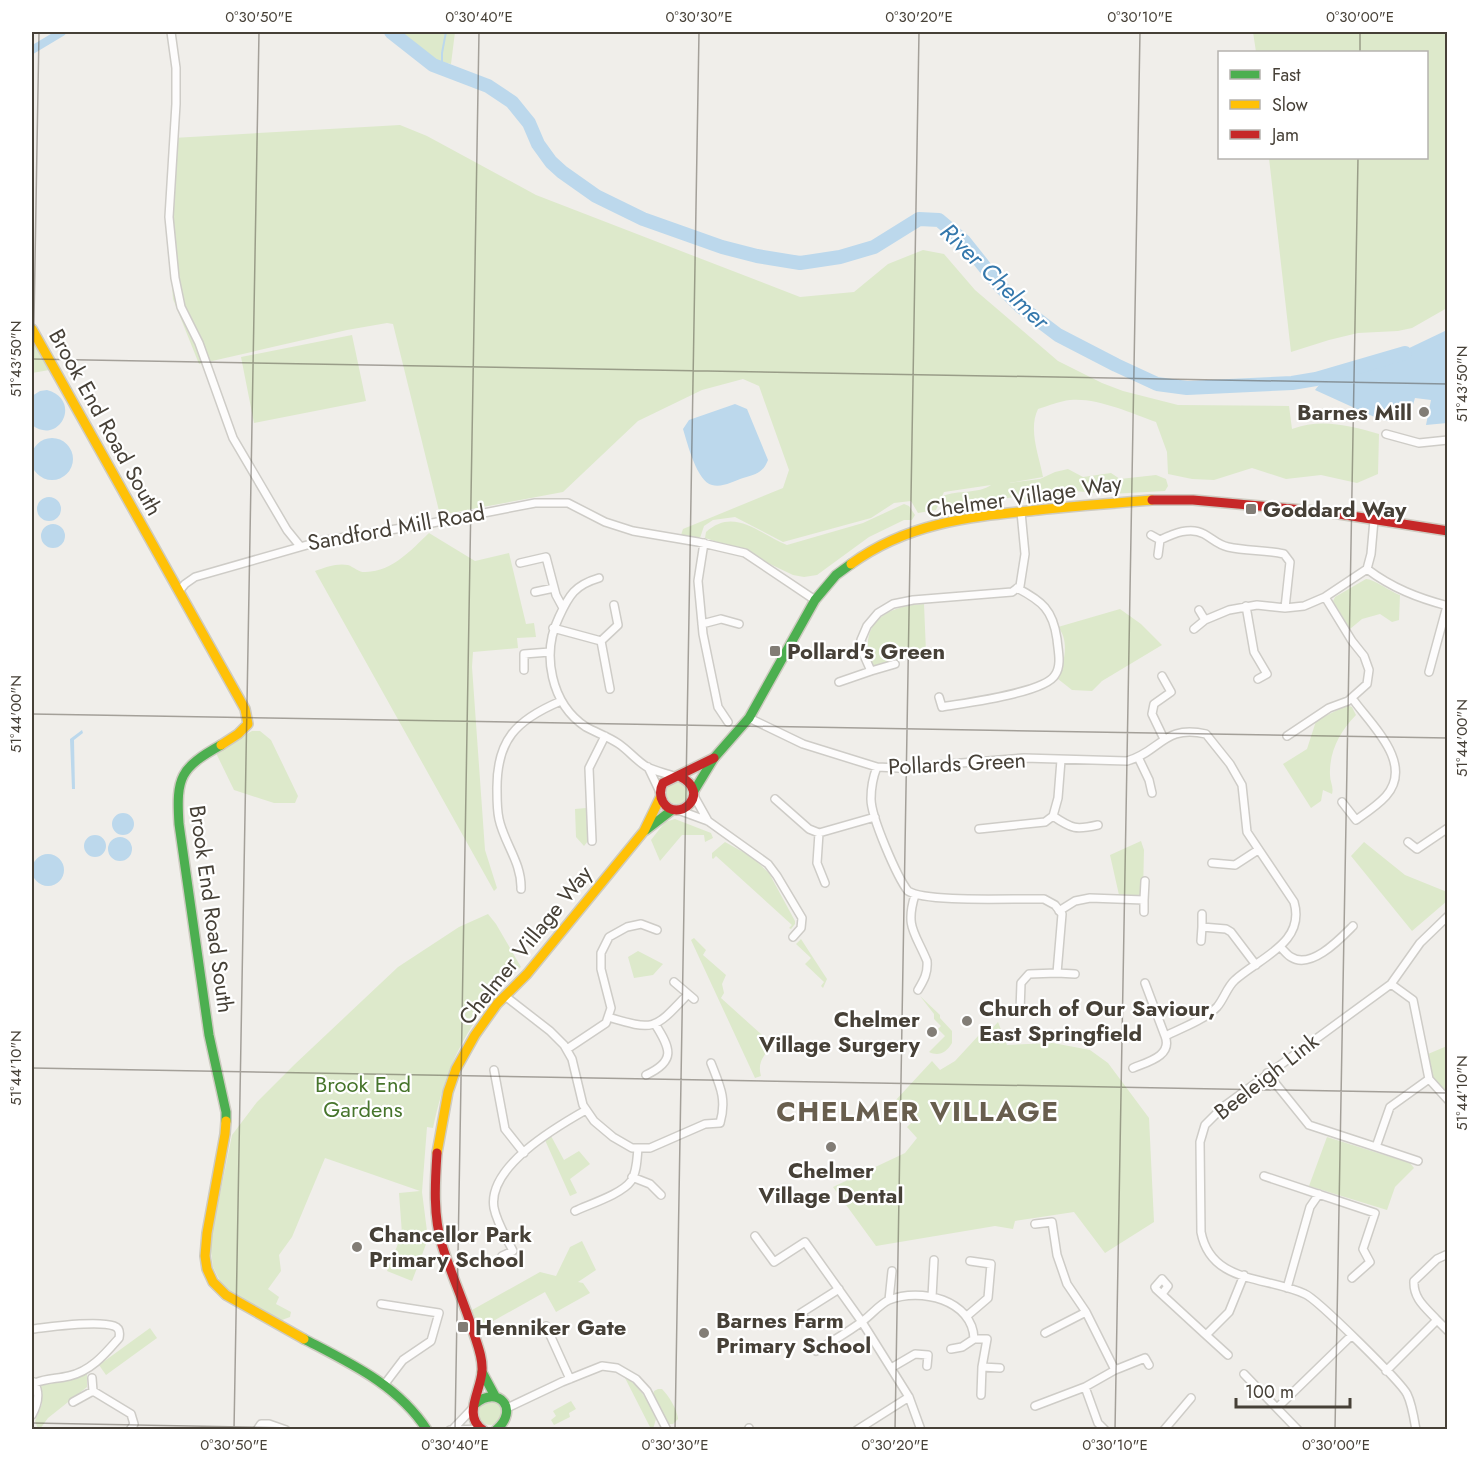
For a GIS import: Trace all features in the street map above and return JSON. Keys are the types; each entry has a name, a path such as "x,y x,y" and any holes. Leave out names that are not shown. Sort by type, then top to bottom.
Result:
{"street":[{"name":"Sandford Mill Road","path":"171,32 176,68 176,104 169,217 175,278 181,307 199,343 232,438 286,530 300,546 452,520 524,504 568,503 604,522 633,531 704,543 745,553 815,600"},
{"name":"Brook End Road South","path":"32,329 176,588 180,590 245,709 248,724 240,735 190,765 181,774 176,794 209,1035 226,1112 225,1134 205,1243 207,1269 213,1282 226,1295 344,1359 384,1385 416,1415 427,1430"},
{"path":"1386,434 1419,443 1448,440"},
{"name":"Chelmer Village Way","path":"644,831 675,810 688,806 714,758 749,718 815,600 836,576 858,559 899,536 939,523 1021,512 1168,499 1326,512 1448,531"},
{"path":"871,671 863,653 861,640 867,626 878,613 893,604 914,600 1012,592 1020,586 1025,554 1021,512"},
{"path":"1194,629 1229,610 1246,606 1285,608 1304,606 1325,597 1367,569 1371,554 1374,520"},
{"path":"1160,540 1174,533 1191,531 1204,534 1214,542 1229,547 1284,554 1290,562 1285,608"},
{"path":"1150,535 1160,540"},
{"path":"1158,555 1160,540"},
{"path":"704,543 698,581 702,624 718,707 728,722"},
{"path":"180,590 195,577 300,546"},
{"path":"520,563 546,557 554,588 563,608"},
{"path":"1367,569 1404,592 1447,606 1429,672"},
{"path":"599,578 584,582 573,591 553,628 549,652 550,669 561,701 586,727 617,742 648,767 689,781 708,821"},
{"path":"535,592 554,588"},
{"path":"939,698 942,707 1029,690 1044,684 1055,676 1059,662 1054,622 1047,608 1034,597 1017,588"},
{"path":"1287,736 1329,708 1352,698 1366,684 1369,670 1364,656 1325,597"},
{"path":"601,642 618,625 614,605"},
{"path":"1246,606 1254,652 1267,674 1258,679"},
{"path":"1199,610 1205,621"},
{"path":"702,624 714,620 727,620 739,624"},
{"path":"553,628 601,642"},
{"path":"601,642 610,688"},
{"path":"524,669 524,654 549,652"},
{"path":"839,682 895,664"},
{"path":"1161,676 1170,692 1154,704 1152,714 1164,739"},
{"path":"1342,802 1356,820 1387,796 1395,781 1396,766 1392,753 1352,698"},
{"path":"521,889 520,873 499,820 497,764 505,744 515,729 530,716 561,701"},
{"name":"Pollards Green","path":"749,718 803,744 877,767 898,768 1024,758 1118,762 1138,757 1164,739 1183,731 1206,734 1219,749 1242,785 1247,832 1294,902 1297,912 1294,927 1280,947 1234,981 1217,1007 1193,1023 1165,1036"},
{"path":"592,841 589,768 605,736"},
{"path":"1138,757 1149,780 1152,793"},
{"name":"Chelmer Village Way","path":"473,1406 482,1372 481,1354 441,1242 435,1180 441,1120 456,1069 475,1035 505,996 530,970 644,831 664,782 714,758"},
{"path":"979,829 1045,822 1053,816 1058,798 1061,760"},
{"path":"648,767 667,807 708,821 768,864 802,918 801,928 793,937"},
{"path":"877,767 871,801 875,817 904,886 915,895 1044,899 1056,905 1062,914 1057,973"},
{"path":"775,799 809,829 819,833 875,817"},
{"path":"1053,816 1069,827 1080,829 1098,825"},
{"path":"1408,842 1417,849 1448,828"},
{"path":"819,833 818,863 825,883"},
{"path":"1212,863 1235,865 1258,850"},
{"path":"1144,912 1145,881"},
{"path":"915,895 910,912 910,924 927,961 924,980 918,990"},
{"path":"1059,911 1075,901 1090,898 1144,900"},
{"path":"1201,941 1202,914"},
{"name":"Beeleigh Link","path":"1416,1430 1406,1393 1323,1307 1306,1294 1224,1269 1213,1259 1204,1246 1201,1232 1200,1142 1205,1125 1213,1116 1391,984 1420,943 1448,916"},
{"path":"567,1049 606,1023 611,1008 601,969 601,953 609,937 627,927 641,924 657,930"},
{"path":"1280,947 1292,958 1302,961 1314,958 1333,945 1353,926"},
{"path":"1202,927 1226,929 1231,932 1256,965"},
{"path":"1020,1011 1021,983 1029,974 1075,974"},
{"path":"608,1017 645,1027 659,1023 691,997 674,982"},
{"path":"1133,1068 1158,1058 1167,1046 1144,982"},
{"path":"1391,984 1413,1000 1429,1079 1448,1100"},
{"path":"505,996 550,1031 567,1049 572,1059 583,1106 594,1121 613,1137 632,1148 650,1148 705,1124 720,1123 724,1111 724,1096 711,1063"},
{"path":"646,1075 661,1068 667,1059 668,1049 655,1024"},
{"path":"494,1070 505,1129 524,1153"},
{"path":"1268,1073 1310,1125 1418,1161"},
{"path":"1377,1147 1390,1107 1429,1079"},
{"path":"501,1256 513,1251 498,1221 494,1207 494,1192 500,1178 550,1131 586,1110"},
{"path":"575,1211 618,1192 631,1182 638,1148"},
{"path":"1264,1176 1375,1213 1363,1249 1370,1262 1352,1278"},
{"path":"632,1177 650,1184 662,1195"},
{"path":"1287,1288 1310,1207 1319,1194"},
{"path":"1035,1224 1052,1222 1057,1255 1067,1284 1086,1312 1115,1370"},
{"path":"754,1236 774,1262 805,1242 862,1322 909,1397 921,1430"},
{"path":"1448,1254 1437,1259 1414,1281 1414,1290 1419,1301 1448,1331"},
{"path":"932,1297 934,1260"},
{"path":"967,1316 988,1298 991,1264 970,1261"},
{"path":"889,1300 892,1271"},
{"path":"1206,1335 1229,1312 1244,1275"},
{"path":"805,1319 801,1312 839,1289"},
{"path":"1162,1293 1227,1355"},
{"path":"808,1342 816,1351 862,1322 889,1300 916,1296 932,1297 955,1305 967,1316 974,1328 974,1339"},
{"path":"381,1304 439,1313 431,1341 403,1360 384,1385"},
{"path":"1045,1333 1086,1312"},
{"path":"1386,1371 1437,1320"},
{"path":"32,1329 94,1324 114,1326 120,1333 119,1338 98,1361 82,1371 68,1377 33,1382 38,1401 32,1415"},
{"path":"546,1326 570,1379"},
{"path":"1278,1407 1351,1336"},
{"path":"951,1349 962,1347 974,1339 987,1339 982,1367 981,1395"},
{"path":"891,1368 915,1354 928,1354 927,1366"},
{"path":"1035,1406 1085,1387 1115,1370 1145,1359 1149,1365"},
{"path":"496,1430 503,1425 508,1425 507,1408 602,1366 617,1368 636,1379 646,1391 664,1428"},
{"path":"982,1367 1000,1368"},
{"name":"Chelmer Village Way","path":"482,1372 495,1396 507,1408"},
{"path":"1244,1374 1298,1430"},
{"path":"92,1377 93,1391"},
{"path":"1085,1387 1098,1423 1105,1430"},
{"path":"73,1402 93,1391"},
{"path":"93,1391 131,1414 134,1424 130,1430"},
{"path":"452,1429 484,1396 495,1396"},
{"path":"857,1430 909,1397"},
{"path":"1164,1430 1191,1398"},
{"path":"473,1406 474,1421 482,1429"},
{"path":"257,1430 261,1424 269,1424 286,1430"},
{"path":"452,1429 482,1429"}],"green space":[{"path":"400,32 455,32 451,64 429,59"},
{"path":"1253,32 1447,32 1447,308 1412,328 1358,333 1291,352 1269,159 1428,159 1428,51 1256,51"},
{"path":"400,125 427,136 536,195 800,297 854,292 888,264 923,250 944,254 975,290 1058,361 1123,391 1178,405 1289,406 1292,429 1325,424 1347,426 1379,434 1378,474 1357,483 1321,475 1286,479 1252,468 1214,480 1192,479 1168,474 1167,452 1156,422 1102,403 1070,400 1038,409 1035,417 1034,434 1043,477 1009,483 1040,479 1068,469 1083,477 1111,473 1120,479 1156,475 1166,479 1168,486 1165,491 1110,494 1074,491 1032,501 1015,497 970,503 953,508 941,507 943,496 980,490 991,485 944,492 936,510 918,513 911,501 894,503 871,518 783,542 735,517 713,520 704,526 700,538 681,535 683,529 783,488 789,470 759,386 743,379 702,390 638,421 563,492 440,515 393,324 347,330 199,364 173,299 167,218 173,138"},
{"path":"352,335 366,401 254,423 241,357"},
{"path":"32,336 55,369 32,373"},
{"path":"904,504 909,506 915,515 912,520 904,520 869,537 817,575 804,577 793,575 736,548 705,538 706,532 716,525 736,522 756,529 787,545 863,523"},
{"path":"429,533 475,561 509,553 526,624 534,623 536,637 517,638 518,648 473,652 472,667 485,850 497,888 494,891 315,571 340,565 348,565 363,572 385,568 401,558"},
{"path":"1366,579 1400,595 1399,620 1392,622 1380,614 1362,619 1350,629 1333,601 1335,597"},
{"path":"924,604 926,652 872,666 868,639 878,620 886,613 897,609"},
{"path":"1120,609 1141,624 1162,645 1102,681 1092,691 1072,690 1058,679 1064,659 1065,645 1058,627"},
{"path":"1347,705 1352,707 1356,715 1340,735 1331,758 1332,794 1323,790 1321,801 1311,808 1283,764 1307,749 1316,721"},
{"path":"252,731 260,731 271,740 298,796 295,803 274,803 234,790 215,751"},
{"path":"677,782 685,785 688,793 685,801 677,804 669,801 666,793 669,785"},
{"path":"586,808 588,841 584,846 576,837 575,809"},
{"path":"675,819 711,833 713,838 705,842 704,835 682,835 660,861 651,840 665,822"},
{"path":"1141,841 1144,850 1143,892 1137,896 1119,895 1110,855"},
{"path":"725,842 752,857 769,873 795,921 791,929 789,928 792,925 716,856 712,858 712,853"},
{"path":"1364,842 1405,875 1447,892 1447,901 1412,931 1351,856"},
{"name":"Brook End Gardens","path":"488,914 521,967 497,991 465,1037 446,1079 433,1128 427,1127 422,1192 428,1239 412,1281 387,1271 402,1234 399,1193 420,1191 325,1158 292,1237 279,1255 281,1271 268,1289 279,1297 276,1304 291,1312 290,1317 282,1320 276,1318 235,1296 221,1283 213,1267 210,1243 232,1135 257,1102 398,967 459,927"},
{"path":"694,938 706,950 703,955 726,975 722,984 724,993 721,998 773,1045 761,1063 761,1076 755,1078 691,940"},
{"path":"801,939 827,979 823,988 821,986 824,982 805,964 811,958 796,944"},
{"path":"638,951 663,964 653,975 634,978 628,957"},
{"path":"920,996 940,1015 952,1031 952,1043 942,1053 929,1052 945,1036 938,1029 941,1026 934,1019 934,1014"},
{"path":"998,1022 1007,1045 1053,1043 1090,1050 1108,1063 1149,1118 1154,1222 1105,1253 1074,1212 1015,1221 1013,1229 995,1226 876,1246 833,1187 905,1153 917,1138 907,1127 914,1120 895,1101 932,1061 940,1070 955,1061 979,1035 983,1038"},
{"path":"1447,1046 1447,1092 1431,1076 1428,1054"},
{"path":"551,1136 564,1160 579,1151 590,1164 570,1179 577,1193 570,1196 545,1140"},
{"path":"1327,1137 1410,1163 1414,1168 1395,1187 1387,1210 1309,1186"},
{"path":"582,1241 596,1270 578,1282 583,1283 590,1293 556,1312 545,1292 479,1329 472,1310 540,1272 556,1276 570,1247"},
{"path":"150,1328 157,1338 106,1375 99,1365"},
{"path":"87,1371 87,1387 48,1418 38,1429 35,1421 42,1404 41,1385 44,1382"},
{"path":"624,1376 639,1390 650,1407 656,1419 653,1429 651,1429"},
{"path":"658,1389 665,1392 674,1407 678,1419 673,1424 669,1424 653,1395"},
{"path":"490,1401 499,1404 502,1413 499,1422 490,1425 481,1422 478,1413 481,1404"},
{"path":"571,1401 576,1409 569,1413 570,1417 554,1425 551,1420 556,1416 553,1411"}],"water":[{"path":"1447,330 1447,423 1426,425 1431,400 1415,398 1408,421 1381,420 1315,390 1326,376 1375,364 1389,357 1388,355 1403,351"},
{"path":"47,390 58,395 64,403 65,411 58,426 51,430 42,430 32,425 32,396"},
{"path":"735,404 747,409 768,460 764,468 755,474 724,485 712,485 702,477 697,469 683,429 689,420"},
{"path":"52,438 67,444 73,459 67,474 52,480 37,474 31,459 37,444"},
{"path":"49,497 54,498 60,504 60,514 54,520 49,521 44,520 38,514 37,509 38,504 44,498"},
{"path":"53,524 61,528 65,536 61,544 53,548 45,544 41,536 45,528"},
{"path":"82,730 83,733 74,740 75,789 72,789 70,739"},
{"path":"123,813 131,816 134,824 131,832 123,835 115,832 112,824 115,816"},
{"path":"91,835 99,835 106,842 106,850 99,857 91,857 84,850 84,842"},
{"path":"120,837 129,840 132,849 129,858 120,861 111,858 108,849 111,840"},
{"path":"48,854 60,858 64,870 60,882 48,886 36,882 32,870 36,858"}],"waterway":[{"path":"32,50 62,32"},
{"name":"River Chelmer","path":"391,32 433,65 488,86 512,102 529,123 538,144 551,162 596,196 643,219 722,247 800,263 840,257 874,247 919,219 939,220 964,241 998,284 1021,307 1058,335 1157,384 1187,388 1292,383 1316,379 1405,353"},
{"path":"442,70 446,32"},
{"name":"River Chelmer","path":"1316,379 1323,383"}],"traffic: fast":[{"path":"694,791 714,758 749,718 815,600 836,575 851,564"},
{"path":"221,745 197,760 189,768 180,784 178,808 209,1035 226,1121"},
{"path":"646,830 672,810"},
{"path":"304,1339 355,1366 387,1388 402,1400 427,1430"},
{"path":"482,1372 495,1396"},
{"path":"475,1404 492,1397 504,1402 506,1415 496,1430"}],"traffic: slow":[{"path":"32,329 245,709 248,724 221,745"},
{"path":"851,564 895,539 918,530 964,519 1152,500"},
{"path":"437,1153 448,1092 456,1069 475,1035 497,1004 527,974 644,831 660,798"},
{"path":"226,1121 207,1233 205,1256 207,1269 213,1282 226,1295 304,1339"}],"traffic: jam":[{"path":"1152,500 1193,500 1326,512 1448,531"},
{"path":"679,776 689,783 693,790 693,798 689,804 676,810 669,808 663,802 660,792 663,783 714,758"},
{"path":"437,1153 435,1188 437,1223 449,1267 481,1356 481,1379 473,1410 474,1418 483,1430"}],"place":[{"name":"Barnes Mill","path":"1424,412"},
{"name":"Goddard Way","path":"1251,509"},
{"name":"Pollard's Green","path":"775,651"},
{"name":"Church of Our Saviour, East Springfield","path":"967,1021"},
{"name":"Chelmer Village Surgery","path":"932,1032"},
{"name":"Chelmer Village Dental","path":"831,1147"},
{"name":"Chancellor Park Primary School","path":"357,1247"},
{"name":"Henniker Gate","path":"463,1327"},
{"name":"Barnes Farm Primary School","path":"704,1333"}],"district":[{"name":"CHELMER VILLAGE","path":"918,1111"}]}
